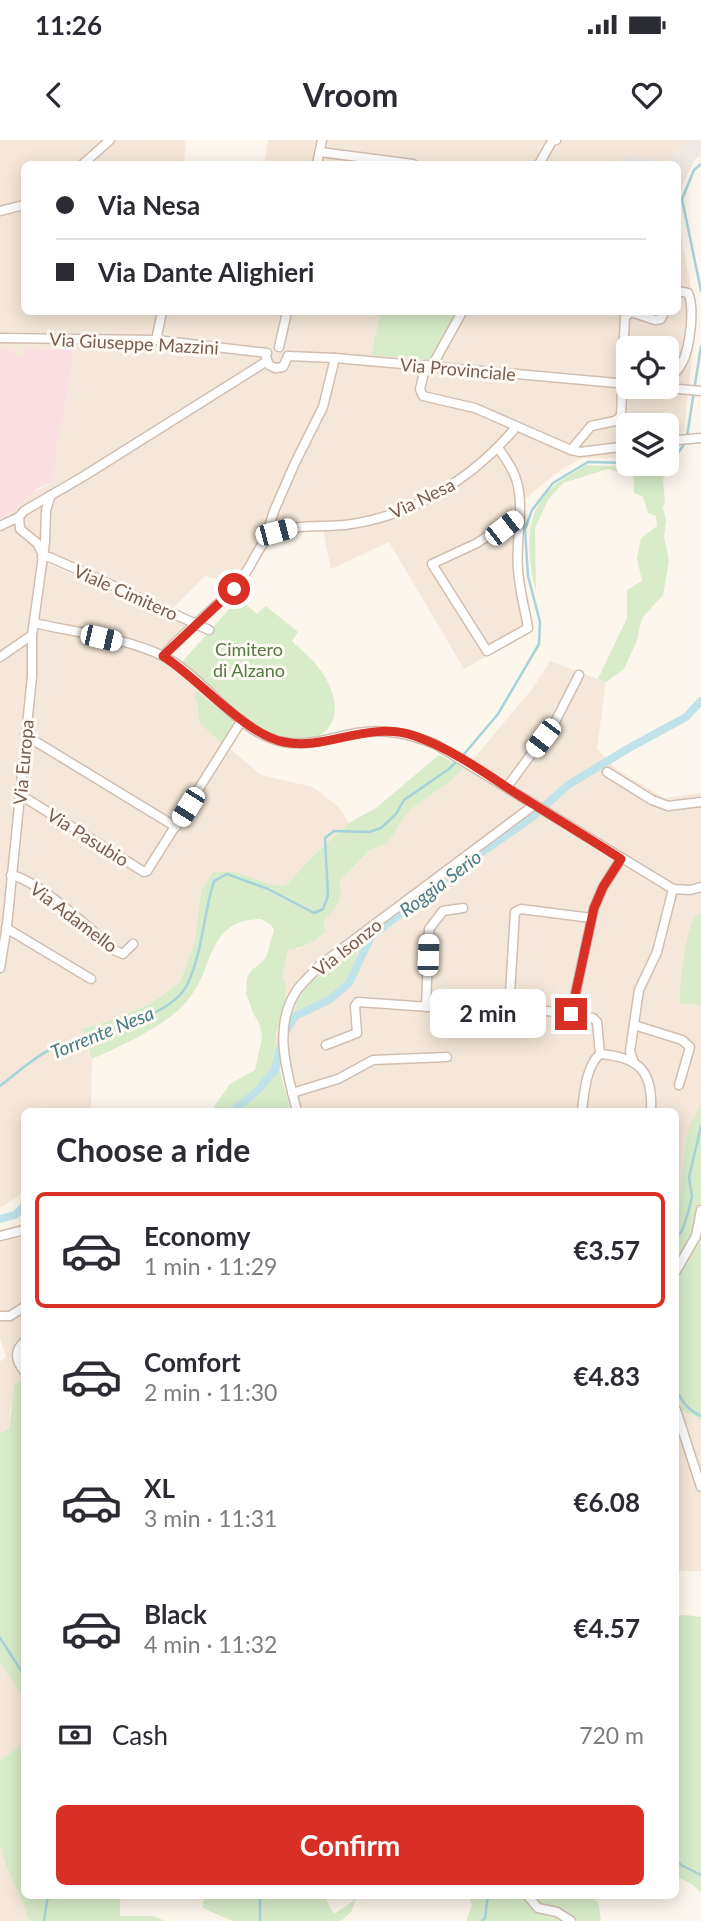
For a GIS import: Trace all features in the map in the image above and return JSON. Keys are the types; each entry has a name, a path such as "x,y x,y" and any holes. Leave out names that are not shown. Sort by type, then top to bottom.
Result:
{"street":[{"path":"87,161 110,140"},
{"path":"318,161 322,140"},
{"path":"542,161 552,141 556,140"},
{"path":"320,152 390,161"},
{"path":"0,211 21,206"},
{"path":"679,368 682,365 692,317 690,296 681,292"},
{"path":"156,340 161,315"},
{"path":"279,346 286,315"},
{"path":"460,315 429,366 421,389 423,396 475,408 571,450 580,452 616,448"},
{"path":"624,336 627,315"},
{"path":"640,315 655,320 662,315"},
{"name":"Via Giuseppe Mazzini","path":"0,338 156,340 267,357"},
{"path":"0,527 267,357 272,348 279,346 288,356 286,364 278,368 272,367 267,357"},
{"name":"Via Provinciale","path":"288,356 616,383"},
{"path":"265,540 274,511 323,407 335,358"},
{"path":"679,389 701,391"},
{"path":"571,450 591,426 615,421 621,416 622,399"},
{"name":"Via Nesa","path":"163,656 234,589 265,540 276,532 290,528 349,524 396,513 457,481 487,459 516,427"},
{"path":"679,440 699,438"},
{"path":"498,447 515,477 518,488 519,516 518,570 528,628 487,650 432,564 484,539 519,516"},
{"path":"30,537 41,534 45,528 51,495"},
{"path":"32,508 46,518"},
{"path":"274,511 276,532"},
{"path":"19,517 19,529"},
{"path":"0,527 19,529 37,543 42,556"},
{"name":"Via Europa","path":"0,968 45,528"},
{"name":"Viale Cimitero","path":"42,556 209,630"},
{"path":"34,623 123,643 163,656 194,678 257,732 285,743 313,742 375,731 402,733 435,744 673,889 690,890 701,887"},
{"path":"0,657 32,635"},
{"path":"507,787 555,722 579,675"},
{"name":"Via Pasubio","path":"19,794 144,872 176,827 242,720"},
{"path":"25,735 176,827"},
{"path":"607,772 652,800 668,806 701,803"},
{"name":"Via Isonzo","path":"292,1093 283,1051 285,1020 296,992 319,966 534,805"},
{"path":"571,1014 591,918 603,887 621,859"},
{"name":"Via Adamello","path":"11,875 44,892 116,951 122,954 132,943"},
{"path":"633,1060 630,1051 639,990 657,952 673,889"},
{"path":"426,1007 429,929 443,911 463,908"},
{"path":"509,1010 515,912 521,909 591,918"},
{"path":"6,928 91,979"},
{"path":"326,1045 357,1033 355,1006 358,1002 473,1010 527,1008 596,1019 600,1054 593,1064 584,1092 582,1108"},
{"path":"634,1025 689,1044 679,1085"},
{"path":"600,1054 633,1060 642,1067 651,1084 651,1108"},
{"path":"296,1108 292,1093 338,1079 373,1060 447,1057"},
{"path":"679,1266 696,1236 701,1210"},
{"path":"0,1236 21,1231"},
{"path":"0,1316 10,1316 21,1309"},
{"path":"21,1346 17,1355 21,1366"},
{"path":"679,1419 701,1487"},
{"path":"530,1899 538,1908 550,1910 571,1921"}],"shaded area":[{"path":"0,140 186,140 184,161 21,161 21,315 681,315 681,235 693,299 694,339 684,430 679,444 679,413 616,413 616,458 581,458 555,474 524,500 523,569 530,632 464,669 389,542 331,569 321,521 279,522 233,582 205,576 174,607 46,550 47,563 186,626 162,651 235,723 223,743 261,775 313,787 339,807 349,823 285,886 269,884 236,872 201,891 195,941 180,982 150,1004 82,1029 92,1059 91,1108 21,1108 21,1194 0,1208 0,519 22,504 32,493 55,481 53,474 75,347 26,349 23,356 17,356 13,348 0,348"},
{"path":"268,140 685,140 668,161 654,161 627,154 621,161 264,161"},
{"path":"685,140 701,140 701,154 694,161 681,193 681,161 668,161"},
{"path":"627,154 654,161 621,161"},
{"path":"75,347 53,474 55,481 38,488 22,504 0,519 0,348 13,348 17,356 23,356 25,349"},
{"path":"550,661 606,682 597,749 616,769 664,798 701,793 701,1104 689,1127 685,1146 679,1213 679,1108 290,1108 275,1039 287,994 282,976 288,949 299,949 321,937 326,931 323,923 341,889 340,881 371,850 386,844 410,810 448,783 475,757 532,689","holes":["360,947 344,982 328,996 295,1012 302,993"]},
{"path":"21,1224 21,1381 10,1409 9,1429 0,1433 0,1362 6,1357 0,1338 0,1230"},
{"path":"679,1411 701,1421 701,1571 679,1571"},
{"path":"0,1664 21,1695 21,1745 0,1760"},
{"path":"0,1842 8,1871 25,1905 29,1921 0,1921"}],"green space":[{"path":"380,315 456,315 429,360 371,355"},
{"path":"586,465 616,466 616,471 608,469 563,483 548,500 535,528 536,592 529,549 532,522 544,497 561,480"},
{"path":"631,476 664,476 664,537 669,560 663,595 642,618 636,643 624,669 606,682 598,679 627,618 627,590 642,581 637,558 641,538 657,526 656,516 648,513 643,497 634,493 634,477"},
{"name":"Cimitero di Alzano","path":"239,598 257,614 266,606 298,632 292,641 322,672 330,688 334,716 321,735 309,739 293,739 264,730 240,713 182,662"},
{"path":"197,692 232,720 232,725 221,743 199,722 198,705 194,697"},
{"path":"439,755 464,768 410,810 386,844 370,850 340,881 341,894 338,904 323,922 326,931 309,944 288,950 282,976 286,997 276,1043 278,1063 290,1108 213,1108 230,1084 255,1070 262,1038 260,1025 246,993 247,978 266,958 274,930 261,919 243,921 230,927 221,936 197,987 169,1018 92,1059 82,1029 150,1004 180,982 195,941 201,891 213,872 236,872 269,884 285,886 349,823 376,808"},
{"path":"701,914 701,1005 679,1003 687,938 694,917"},
{"path":"358,942 361,943 354,962 342,985 324,1000 295,1012 303,990 310,981"},
{"path":"701,1104 701,1421 679,1409 679,1213 689,1127"},
{"path":"21,1381 21,1695 0,1664 0,1433 9,1429 15,1384"},
{"path":"679,1616 701,1617 701,1893 679,1878"},
{"path":"21,1745 21,1899 120,1899 120,1916 153,1916 165,1921 29,1921 0,1843 0,1760"},
{"path":"204,1899 326,1899 334,1914 356,1899 351,1912 341,1921 232,1921 203,1908"},
{"path":"470,1899 595,1899 599,1905 601,1921 466,1921 472,1905"}],"waterway":[{"name":"Torrente Nesa","path":"701,164 694,170 682,199 701,291"},
{"name":"Torrente Nesa","path":"687,436 701,346"},
{"name":"Torrente Nesa","path":"679,452 685,443"},
{"name":"Torrente Nesa","path":"0,1086 53,1048 146,1017 178,997 187,985 196,960 214,881 227,874 268,889 314,913 323,909 328,896 325,838 334,831 369,832 381,828 396,814 404,800 449,769 498,714 539,644 540,622 528,576 525,529 532,510 553,483 588,462 616,463"},
{"name":"Roggia Serio","path":"237,1108 256,1092 275,1070 283,1036 295,1016 329,1000 349,983 371,936 465,864 531,818 568,785 686,717 701,701"},
{"path":"679,1234 692,1196 689,1177 701,1126"},
{"name":"Roggia Serio","path":"0,1219 15,1215 21,1209"},
{"path":"679,1394 692,1411 701,1416"},
{"path":"0,1638 21,1670"},
{"path":"679,1863 701,1875"},
{"path":"44,1921 47,1899"},
{"path":"260,1899 260,1921"},
{"path":"482,1921 485,1918 487,1899"}],"route":[{"path":"234,589 163,656 194,678 257,732 285,743 313,742 375,731 413,735 469,763 621,859 603,887 594,908 571,1014"}]}
